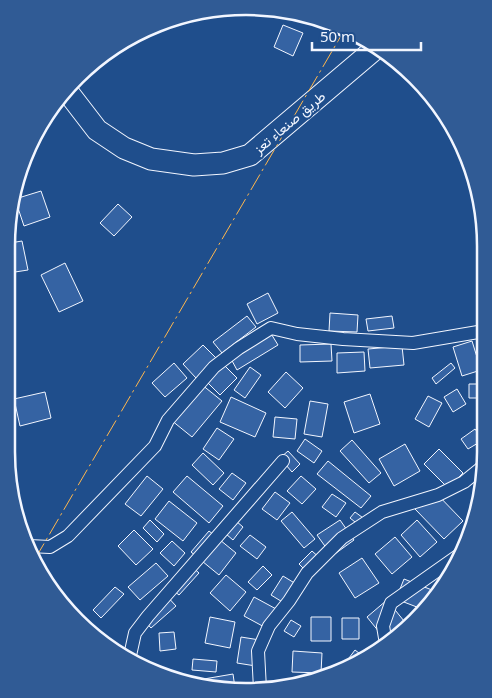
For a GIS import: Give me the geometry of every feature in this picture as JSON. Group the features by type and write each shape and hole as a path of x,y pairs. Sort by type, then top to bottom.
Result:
{"highway":[{"name":"طريق صنعاء تعز","path":"71,96 97,130 124,148 151,159 194,165 222,163 250,155 371,52"}],"street":[{"path":"36,547 50,548 68,536 155,446 168,420 214,367 239,348 271,328 297,334 413,343 477,332"},
{"path":"131,652 135,633 148,616 283,461"},
{"path":"260,683 258,651 269,626 289,601 307,573 342,538 382,512 438,495 464,482 476,473"},
{"path":"385,637 383,626 391,603 449,562"}],"building":[{"path":"283,25 303,33 293,56 274,47"},
{"path":"41,191 50,217 24,226 18,208 20,197"},
{"path":"118,204 132,217 114,236 100,223"},
{"path":"22,241 28,270 15,272 15,242"},
{"path":"65,263 83,301 59,312 41,275"},
{"path":"268,293 278,313 257,324 247,304"},
{"path":"330,313 358,315 357,332 329,331"},
{"path":"247,316 256,327 222,353 213,342"},
{"path":"392,316 394,328 368,331 366,319"},
{"path":"270,332 278,345 237,370 230,357"},
{"path":"472,341 477,357 477,371 462,376 453,347"},
{"path":"331,344 332,361 300,362 300,345"},
{"path":"203,345 217,359 196,378 183,364"},
{"path":"402,346 404,365 370,368 368,349"},
{"path":"364,352 365,371 337,373 337,353"},
{"path":"221,362 237,378 220,395 204,379"},
{"path":"174,363 187,378 165,397 152,383"},
{"path":"451,363 455,368 436,384 432,378"},
{"path":"250,367 261,375 245,398 234,390"},
{"path":"286,372 303,388 285,408 268,392"},
{"path":"201,384 222,401 192,437 171,420"},
{"path":"469,384 477,384 477,398 469,398"},
{"path":"457,389 466,404 453,412 444,397"},
{"path":"45,392 51,418 20,426 15,399"},
{"path":"370,394 380,424 354,433 344,402"},
{"path":"428,396 442,403 429,427 415,419"},
{"path":"231,397 266,413 255,437 220,422"},
{"path":"310,401 328,404 322,437 304,434"},
{"path":"275,417 297,419 295,439 273,437"},
{"path":"217,428 234,439 219,460 203,449"},
{"path":"475,429 477,432 477,444 468,449 461,439"},
{"path":"305,439 322,451 314,463 297,451"},
{"path":"352,440 381,473 369,483 340,451"},
{"path":"405,444 420,471 394,486 379,459"},
{"path":"439,449 463,473 448,488 424,464"},
{"path":"288,451 300,464 292,472 280,458"},
{"path":"203,453 224,473 213,485 192,465"},
{"path":"328,461 371,496 361,508 317,474"},
{"path":"232,473 246,483 233,500 219,489"},
{"path":"147,476 163,489 141,516 125,504"},
{"path":"187,476 223,506 209,523 173,492"},
{"path":"301,476 316,489 302,504 287,491"},
{"path":"434,491 463,521 444,539 415,509"},
{"path":"275,492 290,503 277,520 262,509"},
{"path":"332,494 346,503 336,517 322,507"},
{"path":"169,501 197,523 183,541 155,519"},
{"path":"292,512 315,539 304,548 281,521"},
{"path":"355,512 370,523 365,530 350,518"},
{"path":"229,515 243,527 233,540 219,528"},
{"path":"150,520 164,534 157,542 143,528"},
{"path":"340,520 354,540 332,556 317,535"},
{"path":"417,520 437,542 420,557 401,535"},
{"path":"134,530 153,549 136,565 118,546"},
{"path":"209,531 236,553 219,575 191,552"},
{"path":"250,535 266,547 257,559 240,546"},
{"path":"395,537 412,557 392,574 375,554"},
{"path":"172,541 185,553 174,566 160,553"},
{"path":"312,551 322,560 309,574 299,564"},
{"path":"362,558 379,583 355,598 339,573"},
{"path":"156,563 168,576 140,600 128,587"},
{"path":"190,565 199,573 179,595 169,587"},
{"path":"263,566 272,575 257,590 248,582"},
{"path":"226,575 246,592 230,611 210,593"},
{"path":"283,576 301,587 289,606 271,595"},
{"path":"404,579 431,590 417,607 396,599"},
{"path":"115,587 124,594 101,618 93,610"},
{"path":"165,594 176,606 151,628 140,616"},
{"path":"254,597 278,610 268,629 244,616"},
{"path":"387,600 404,620 384,637 367,617"},
{"path":"210,617 235,622 230,648 205,643"},
{"path":"311,617 331,617 331,641 311,641"},
{"path":"342,618 359,618 359,639 342,639"},
{"path":"291,620 301,626 294,637 284,631"},
{"path":"174,632 176,649 160,651 159,633"},
{"path":"241,637 266,641 262,667 237,663"},
{"path":"355,650 359,653 348,659"},
{"path":"293,651 322,653 321,671 314,673 292,672"},
{"path":"193,659 217,661 216,672 192,670"},
{"path":"233,674 234,683 231,683 203,679"}],"power":[{"path":"39,553 341,36"}]}
